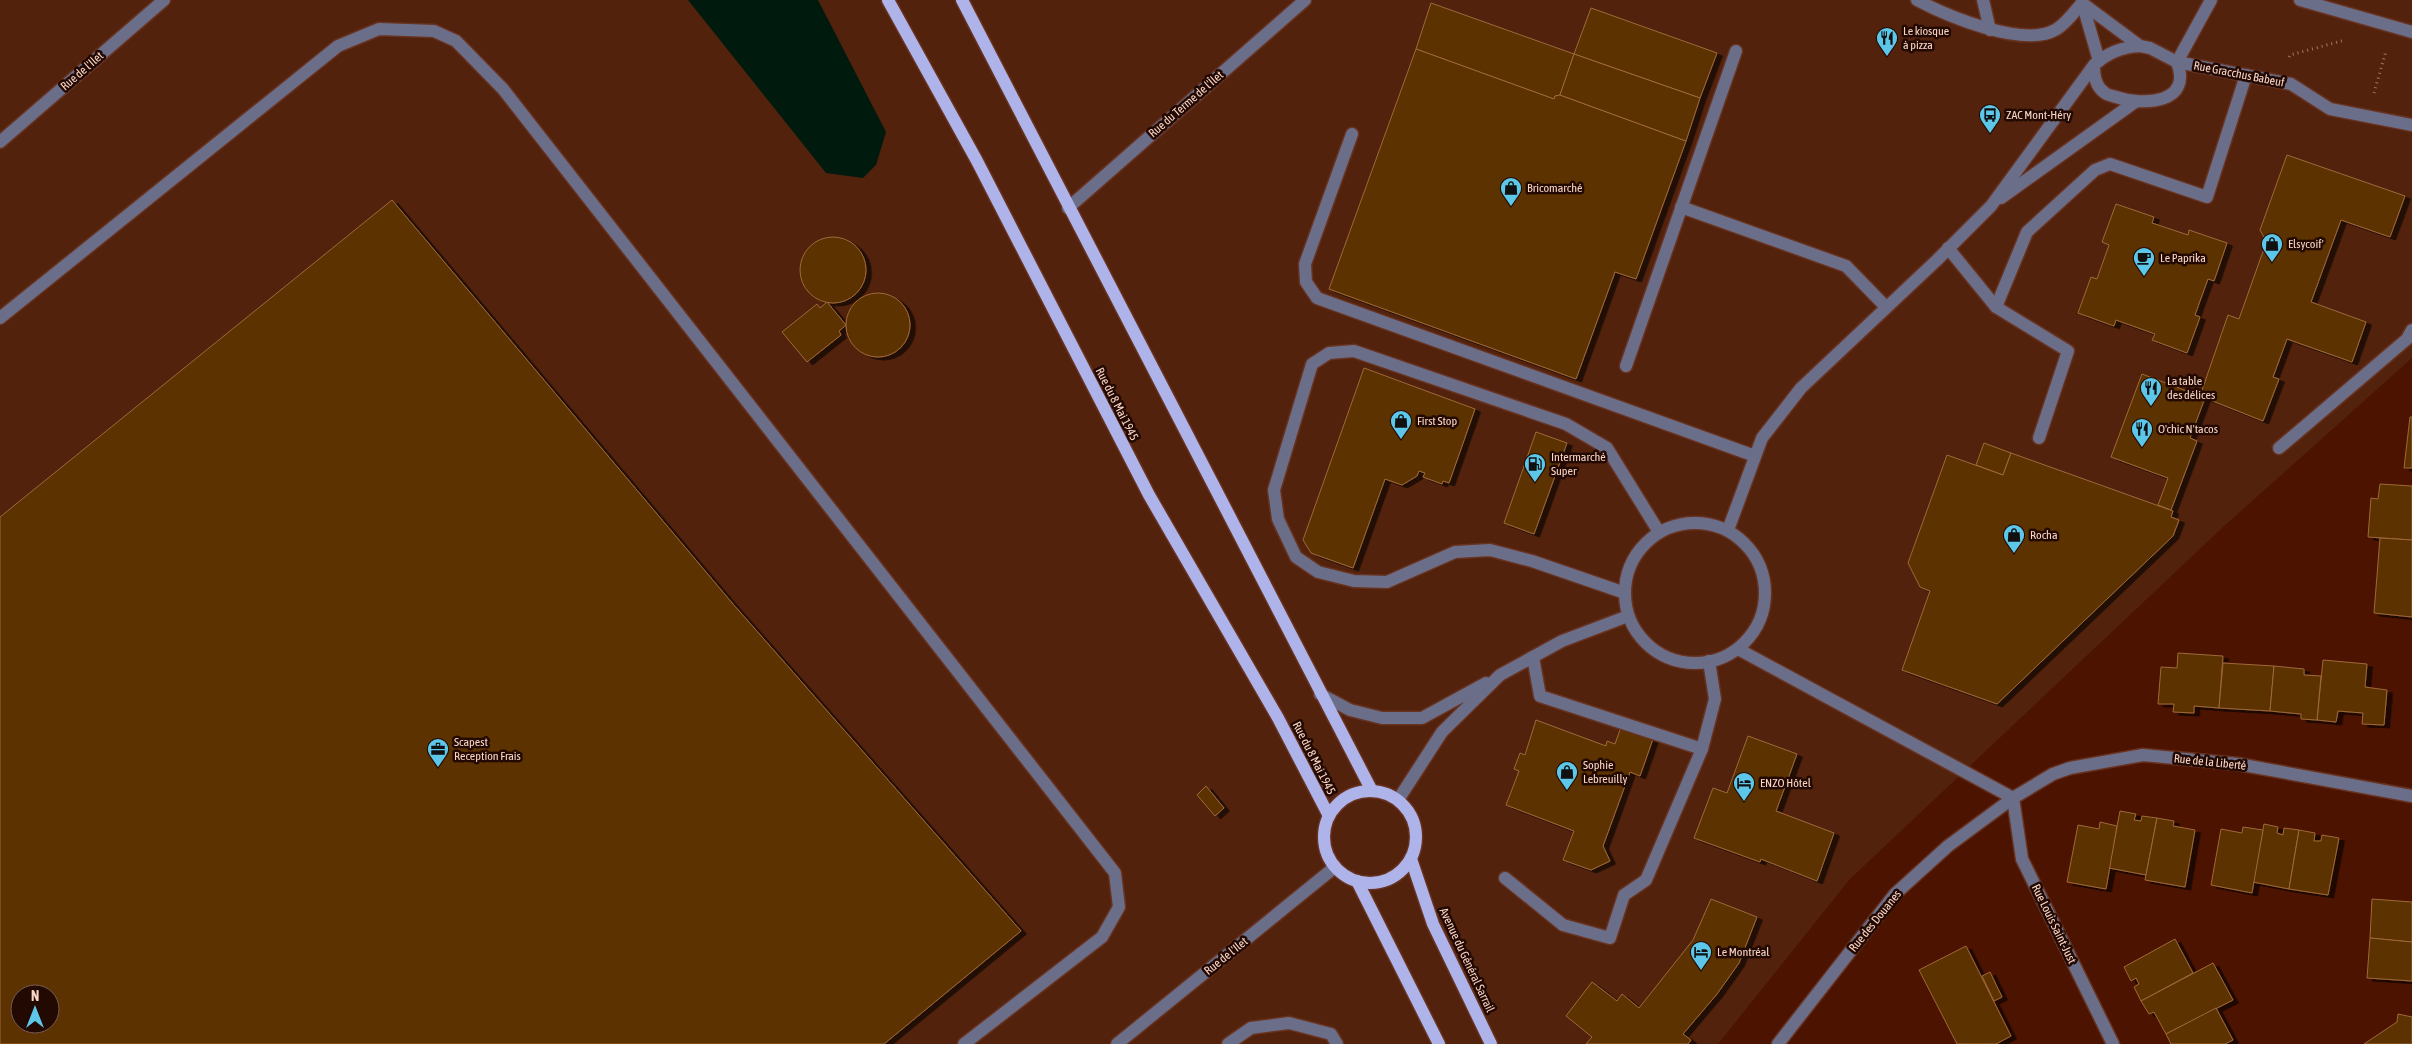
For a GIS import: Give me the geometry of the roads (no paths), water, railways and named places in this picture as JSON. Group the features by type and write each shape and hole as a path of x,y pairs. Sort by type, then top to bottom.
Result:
{"main road":[{"name":"Rue du 8 Mai 1945","path":"888,0 982,170 1149,495 1278,718 1329,816"},
{"path":"962,0 1068,208 1372,791"},
{"path":"1372,791 1386,794 1398,800 1408,810 1414,821 1416,847 1411,859 1401,872 1388,880 1372,883 1357,881 1345,876 1335,867 1328,855 1324,842 1329,816 1337,805 1347,797 1372,791"},
{"name":"Avenue du Général Sarrail","path":"1411,859 1432,924 1491,1044"},
{"path":"1357,881 1439,1044"}],"street":[{"name":"Rue de l'Ilet","path":"0,142 164,0"},
{"name":"Rue du Terme de l'Îlet","path":"1068,208 1305,0"},
{"path":"1917,0 1990,30 2027,36 2056,30 2082,1"},
{"path":"1983,0 1990,30"},
{"path":"2177,62 2211,0"},
{"path":"2300,0 2412,32"},
{"path":"2082,1 2140,46"},
{"path":"1991,206 2096,63 2127,47 2140,46 2150,48 2177,62 2181,73 2179,86 2170,95 2156,101 2135,102 2105,93 2094,79 2096,63 2082,1"},
{"path":"0,318 338,46 379,29 434,31 456,41 503,89 1115,873 1118,907 1102,937 964,1044"},
{"path":"1626,366 1736,51"},
{"name":"Rue Gracchus Babeuf","path":"2177,62 2291,84 2330,109 2412,125"},
{"path":"1996,307 2027,232 2095,170 2110,164 2207,197 2246,75"},
{"path":"1728,530 1762,438 1801,388 1991,206 2135,102"},
{"path":"1352,134 1305,264 1306,282 1317,298 1755,456"},
{"path":"1681,207 1846,266 1886,307"},
{"path":"1948,248 1996,307 2068,351 2039,438"},
{"path":"2279,448 2407,339 2412,330"},
{"path":"1625,593 1532,561 1490,550 1455,552 1387,582 1354,581 1318,572 1296,557 1278,519 1274,490 1312,364 1329,353 1354,351 1566,424 1607,448 1659,532"},
{"path":"1705,523 1728,530 1747,544 1760,565 1766,587 1764,610 1754,632 1738,649 1718,660 1709,662 1697,664 1675,660 1655,651 1639,636 1628,616 1625,593 1629,569 1641,548 1659,532 1681,524 1705,523"},
{"path":"1320,694 1350,710 1382,718 1422,718 1562,641 1628,616"},
{"path":"1738,649 2013,798"},
{"path":"1533,657 1540,696 1702,749"},
{"path":"1505,878 1563,925 1610,938 1624,896 1646,880 1702,749 1715,699 1709,662"},
{"path":"1398,800 1442,732 1500,676"},
{"name":"Rue de la Liberté","path":"2013,798 2053,774 2070,768 2143,755 2238,764 2412,796"},
{"name":"Rue des Douanes","path":"1778,1044 1895,894 1948,846 2013,798"},
{"name":"Rue Louis Saint-Just","path":"2013,798 2022,860 2113,1044"},
{"name":"Rue de l'Ilet","path":"1117,1044 1335,867"},
{"path":"1228,1044 1251,1028 1289,1023 1332,1034 1337,1044"}],"place":[{"name":"Le kiosque à pizza","path":"1887,57"},
{"name":"ZAC Mont-Héry","path":"1990,134"},
{"name":"Bricomarché","path":"1511,207"},
{"name":"Elsycoif'","path":"2272,263"},
{"name":"Le Paprika","path":"2144,277"},
{"name":"La table des délices","path":"2151,407"},
{"name":"First Stop","path":"1401,440"},
{"name":"O'chic N'tacos","path":"2142,448"},
{"name":"Intermarché Super","path":"1535,483"},
{"name":"Rocha","path":"2014,554"},
{"name":"Scapest Reception Frais","path":"438,768"},
{"name":"Sophie Lebreuilly","path":"1567,791"},
{"name":"ENZO Hôtel","path":"1744,802"},
{"name":"Le Montréal","path":"1701,971"}]}
